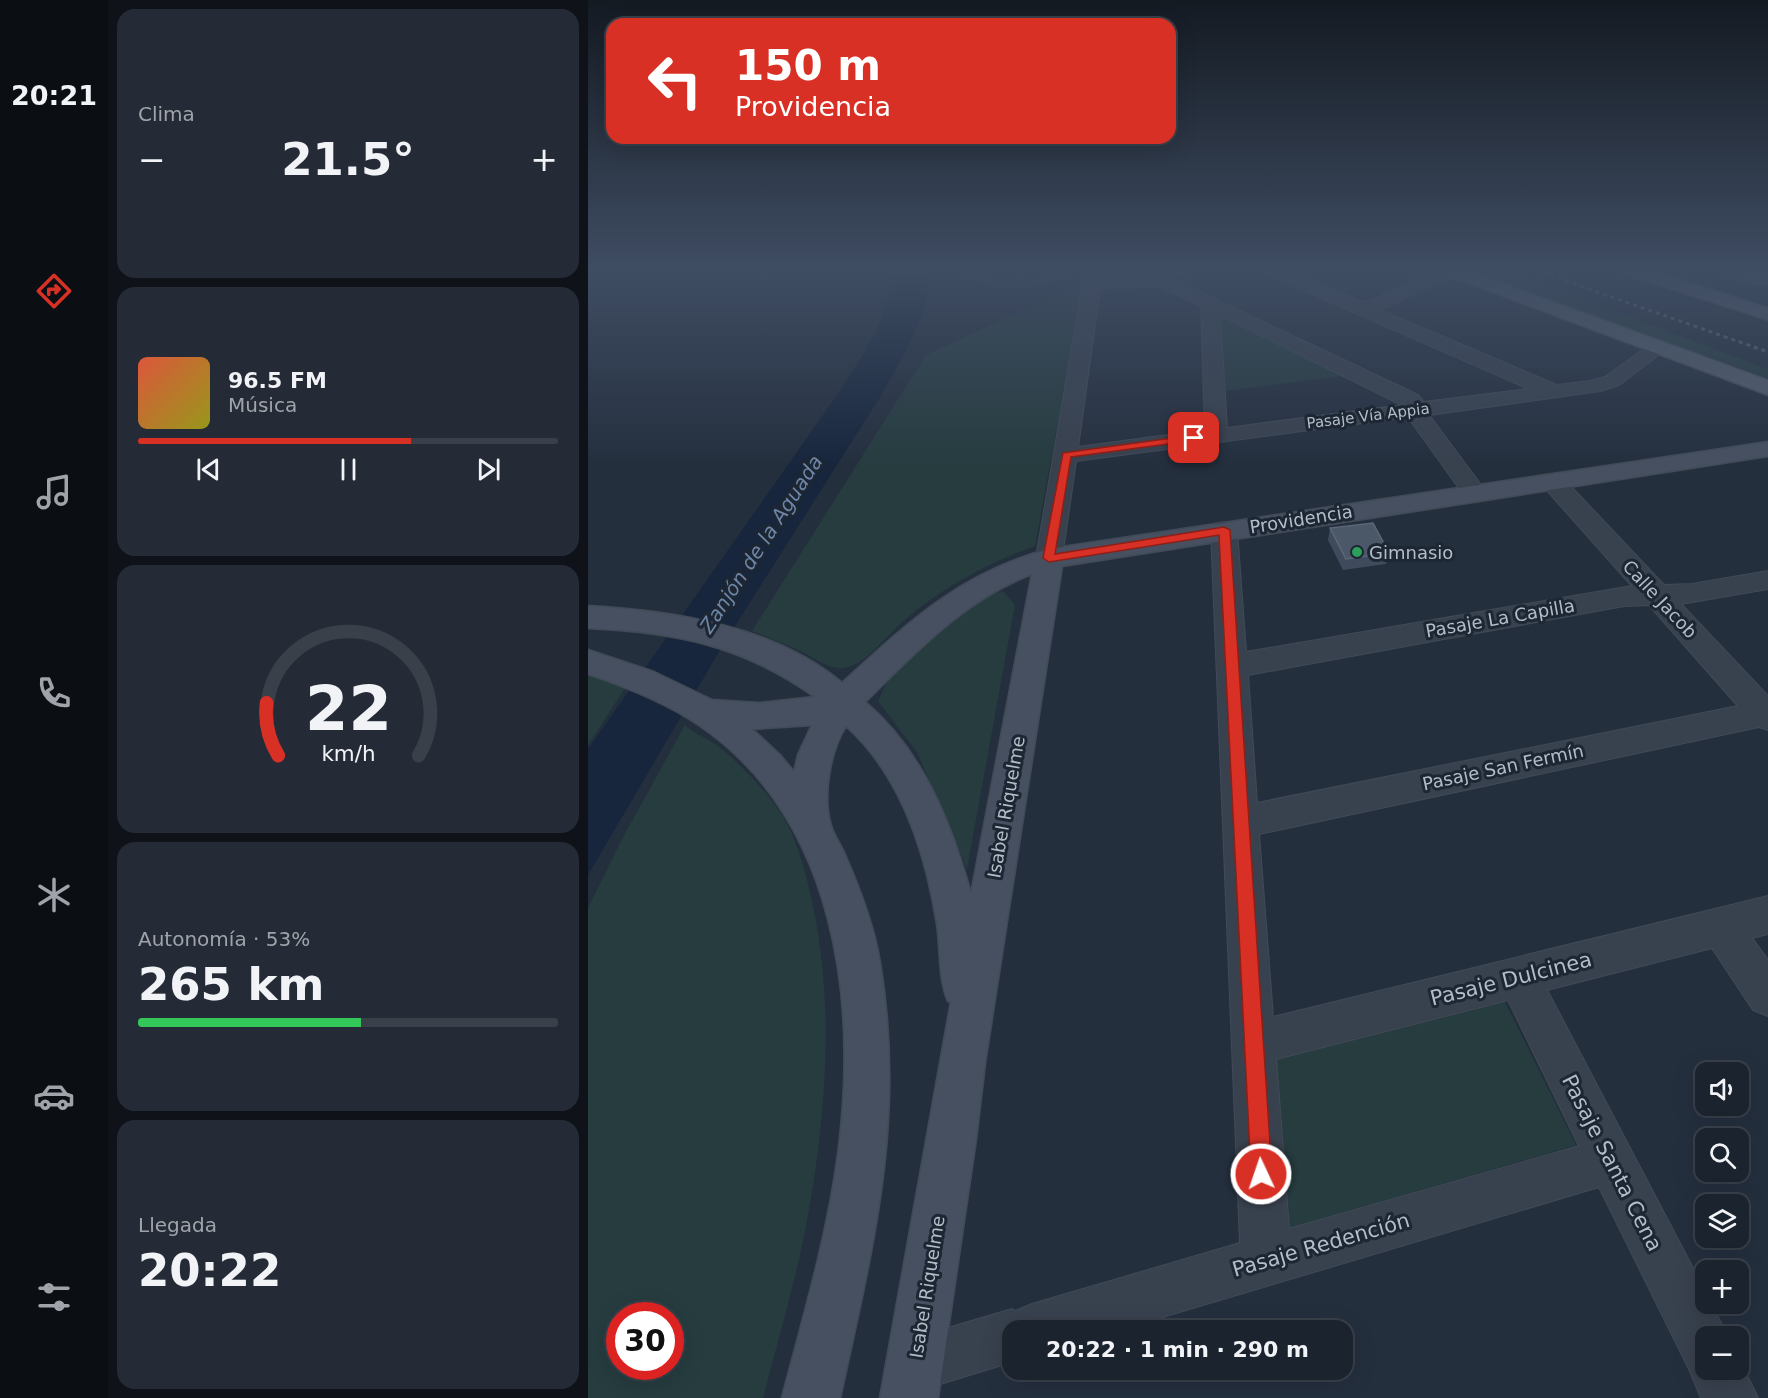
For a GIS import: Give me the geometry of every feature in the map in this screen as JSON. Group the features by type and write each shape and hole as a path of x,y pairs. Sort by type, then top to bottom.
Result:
{"main road":[{"path":"1627,335 1768,388"},
{"name":"Providencia","path":"845,702 899,650 959,600 996,578 1049,558 1768,449"},
{"name":"Isabel Riquelme","path":"912,1382 952,1139 962,1063 1049,558"},
{"path":"588,618 651,621 715,634 753,646 791,664 819,681 845,702 874,732 900,767 923,808 952,894 964,970 962,1063"},
{"path":"598,665 644,681 702,710 727,727 764,762 789,793 812,828 844,895 855,940 868,1026 869,1070 866,1123 861,1169 847,1244 811,1398"},
{"path":"702,710 774,718 802,715 845,702"},
{"path":"812,828 810,790 816,754 831,722 845,702"}],"street":[{"name":"Isabel Riquelme","path":"1049,558 1084,335"},
{"path":"1211,335 1216,436"},
{"path":"1277,335 1404,396 1414,404 1419,417 1475,493"},
{"path":"1423,335 1554,392"},
{"name":"Pasaje Vía Appia","path":"1067,455 1554,392 1607,383 1659,347"},
{"name":"Calle Jacob","path":"1552,481 1766,715"},
{"path":"1224,530 1266,1261"},
{"name":"Pasaje La Capilla","path":"1233,666 1624,596 1692,594 1768,580"},
{"name":"Pasaje San Fermín","path":"1242,822 1766,715"},
{"name":"Pasaje Dulcinea","path":"1254,1044 1768,915"},
{"path":"1721,927 1768,994"},
{"name":"Pasaje Santa Cena","path":"1518,977 1695,1327"},
{"name":"Pasaje Redención","path":"1066,1320 1610,1160"},
{"path":"912,1382 1002,1341"},
{"path":"1721,1380 1730,1398"}],"green space":[{"path":"969,335 1074,335 1035,546 998,561 946,589 898,626 864,659 848,667 829,666 792,647 752,631 926,355"},
{"path":"1221,335 1268,335 1349,375 1226,391"},
{"path":"1641,335 1678,335 1768,369 1768,378 1705,355"},
{"path":"1003,591 1015,605 967,869 917,752 878,701 887,681 938,628 974,599"},
{"path":"588,672 632,677 588,745"},
{"path":"685,725 715,744 751,776 781,813 802,860 814,911 820,951 826,1031 825,1071 818,1151 805,1231 763,1398 588,1398 588,908 621,841"},
{"path":"1500,992 1576,1145 1288,1229 1274,1048"}],"water":[{"name":"Zanjón de la Aguada","path":"913,335 882,394 723,645 588,875 588,749 837,395 873,336"}],"building":[{"path":"1373,523 1389,553 1346,559 1330,528"}],"railway":[{"path":"1720,335 1768,352"}],"place":[{"name":"Gimnasio","path":"1357,552"}],"route":[{"path":"1194,438 1067,455 1049,558 1224,530 1261,1174"}]}
